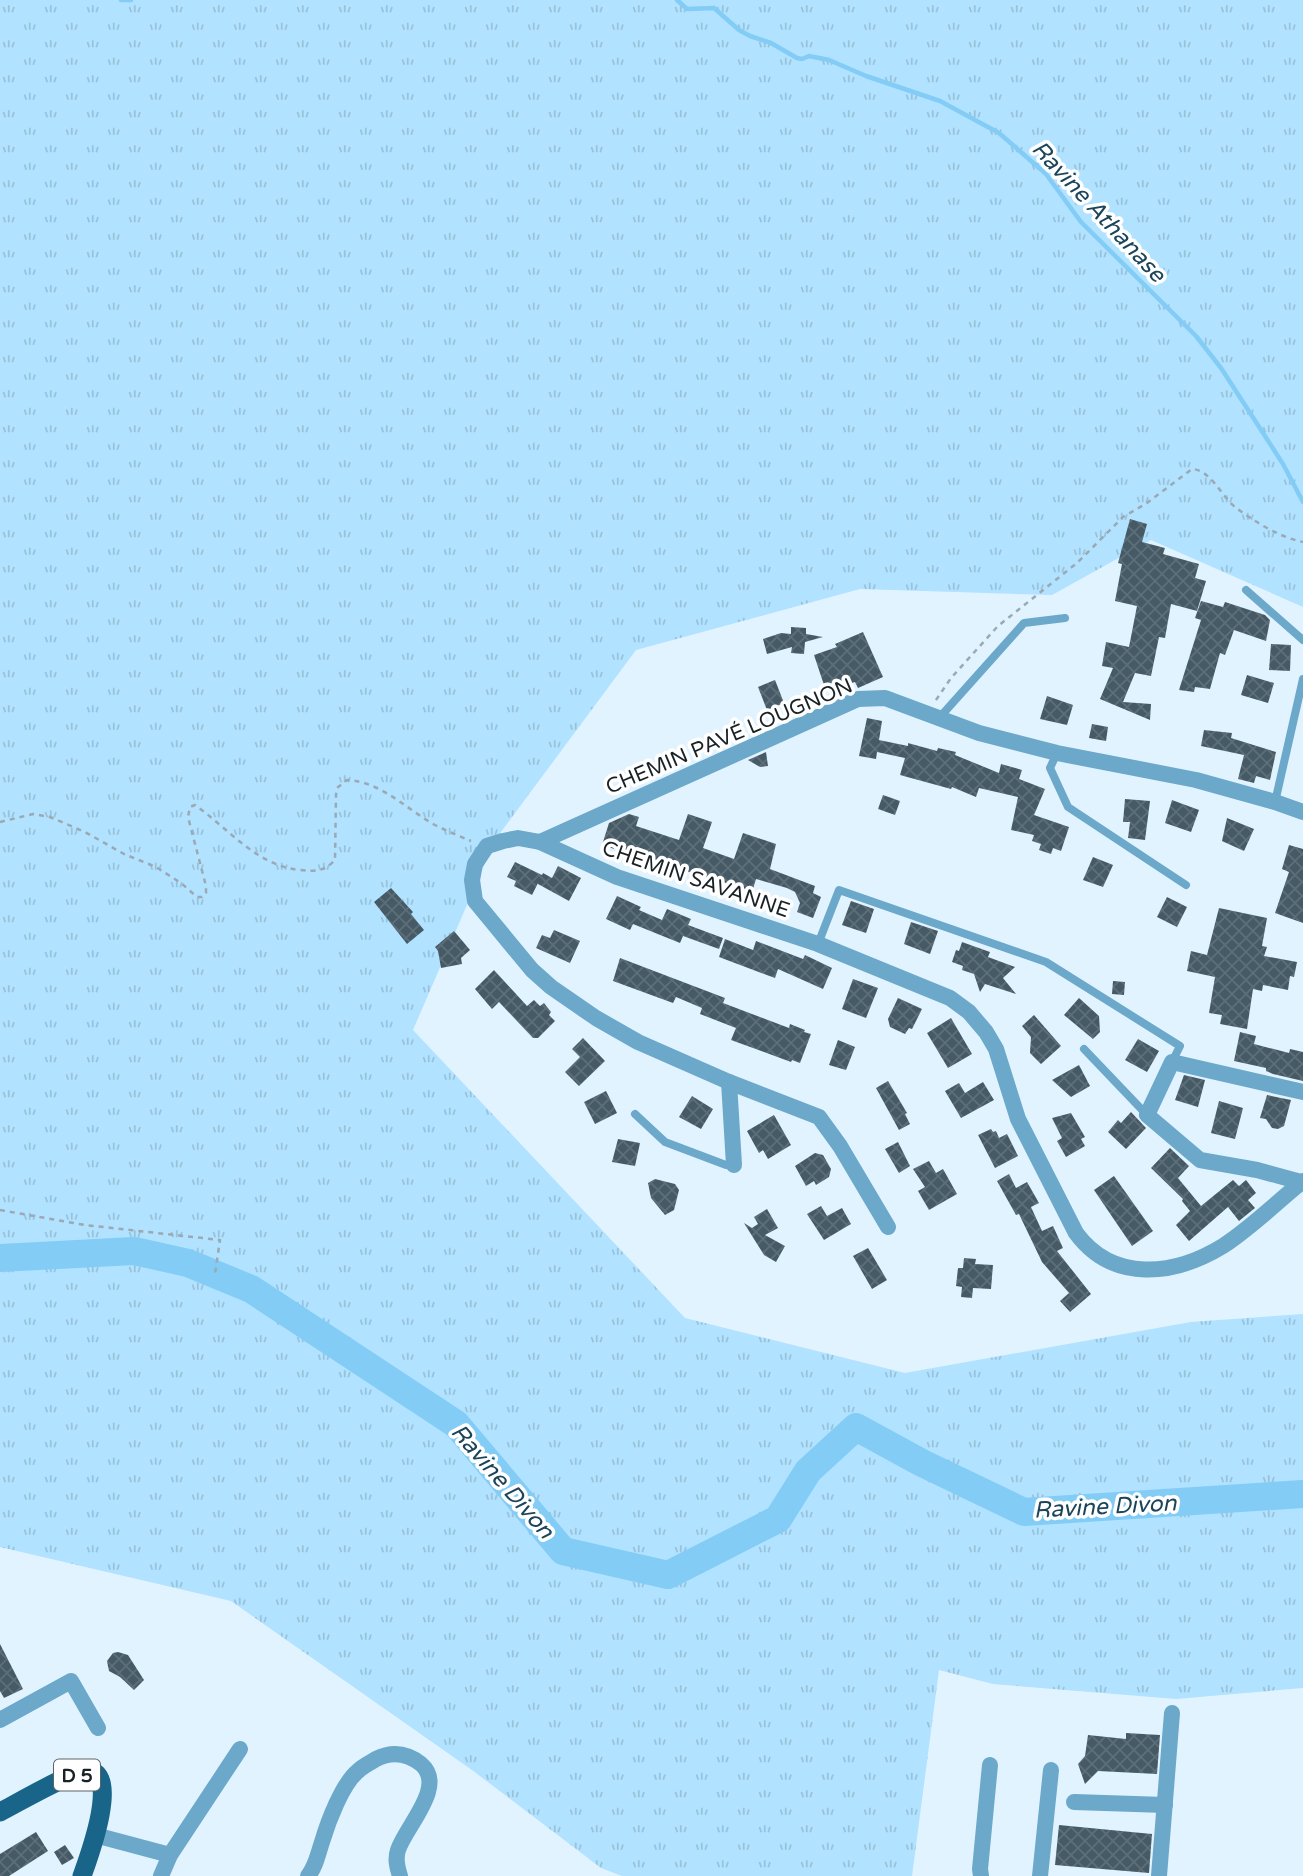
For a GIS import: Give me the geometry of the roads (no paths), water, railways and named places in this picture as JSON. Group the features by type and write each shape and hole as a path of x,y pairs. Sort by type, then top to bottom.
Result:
{"main road":[{"name":"D 5","path":"0,1812 68,1778 87,1771 96,1773 101,1778 104,1791 95,1835 82,1876"}],"street":[{"name":"CHEMIN PAVÉ LOUGNON","path":"540,842 858,699 885,698 979,733 1057,753 1196,780 1303,812"},
{"name":"CHEMIN SAVANNE","path":"729,1082 638,1042 596,1018 551,987 532,970 475,901 473,872 486,848 518,838 540,842 617,877 818,944 950,998 969,1012 996,1049 1018,1119 1076,1233 1088,1249 1102,1259 1128,1269 1175,1266 1200,1258 1225,1244 1302,1181"},
{"path":"1302,1181 1200,1160 1147,1115 1172,1062 1303,1092"},
{"path":"734,1164 729,1082 819,1116 888,1227"},
{"path":"0,1720 71,1681 98,1728"},
{"path":"1159,1876 1172,1713"},
{"path":"161,1876 170,1855 240,1749"},
{"path":"307,1876 315,1865 326,1828 349,1781 357,1771 382,1756 396,1753 420,1763 428,1772 430,1782 426,1797 398,1851 396,1863 400,1876"},
{"path":"981,1876 990,1765"},
{"path":"1040,1876 1051,1770"},
{"path":"1074,1802 1165,1805"},
{"path":"95,1835 170,1855"}],"lane":[{"path":"1246,590 1303,640"},
{"path":"940,717 1024,623 1065,618"},
{"path":"1276,802 1303,679"},
{"path":"1057,753 1051,768 1068,807 1186,886"},
{"path":"818,944 839,890 1046,962 1180,1046 1172,1062"},
{"path":"1084,1049 1147,1115"},
{"path":"635,1114 665,1142 726,1165 734,1164"}],"waterway":[{"name":"Ravine Athanase","path":"121,0 131,0"},
{"name":"Ravine Athanase","path":"677,0 687,9 714,8 739,30 771,43 797,58 809,56 829,60 866,76 940,101 999,133 1046,174 1081,222 1196,336 1221,368 1283,464 1303,502"},
{"name":"Ravine Divon","path":"0,1258 134,1251 188,1263 251,1289 456,1424 563,1551 668,1575 778,1519 808,1471 856,1427 922,1463 1024,1512 1303,1494"}]}
